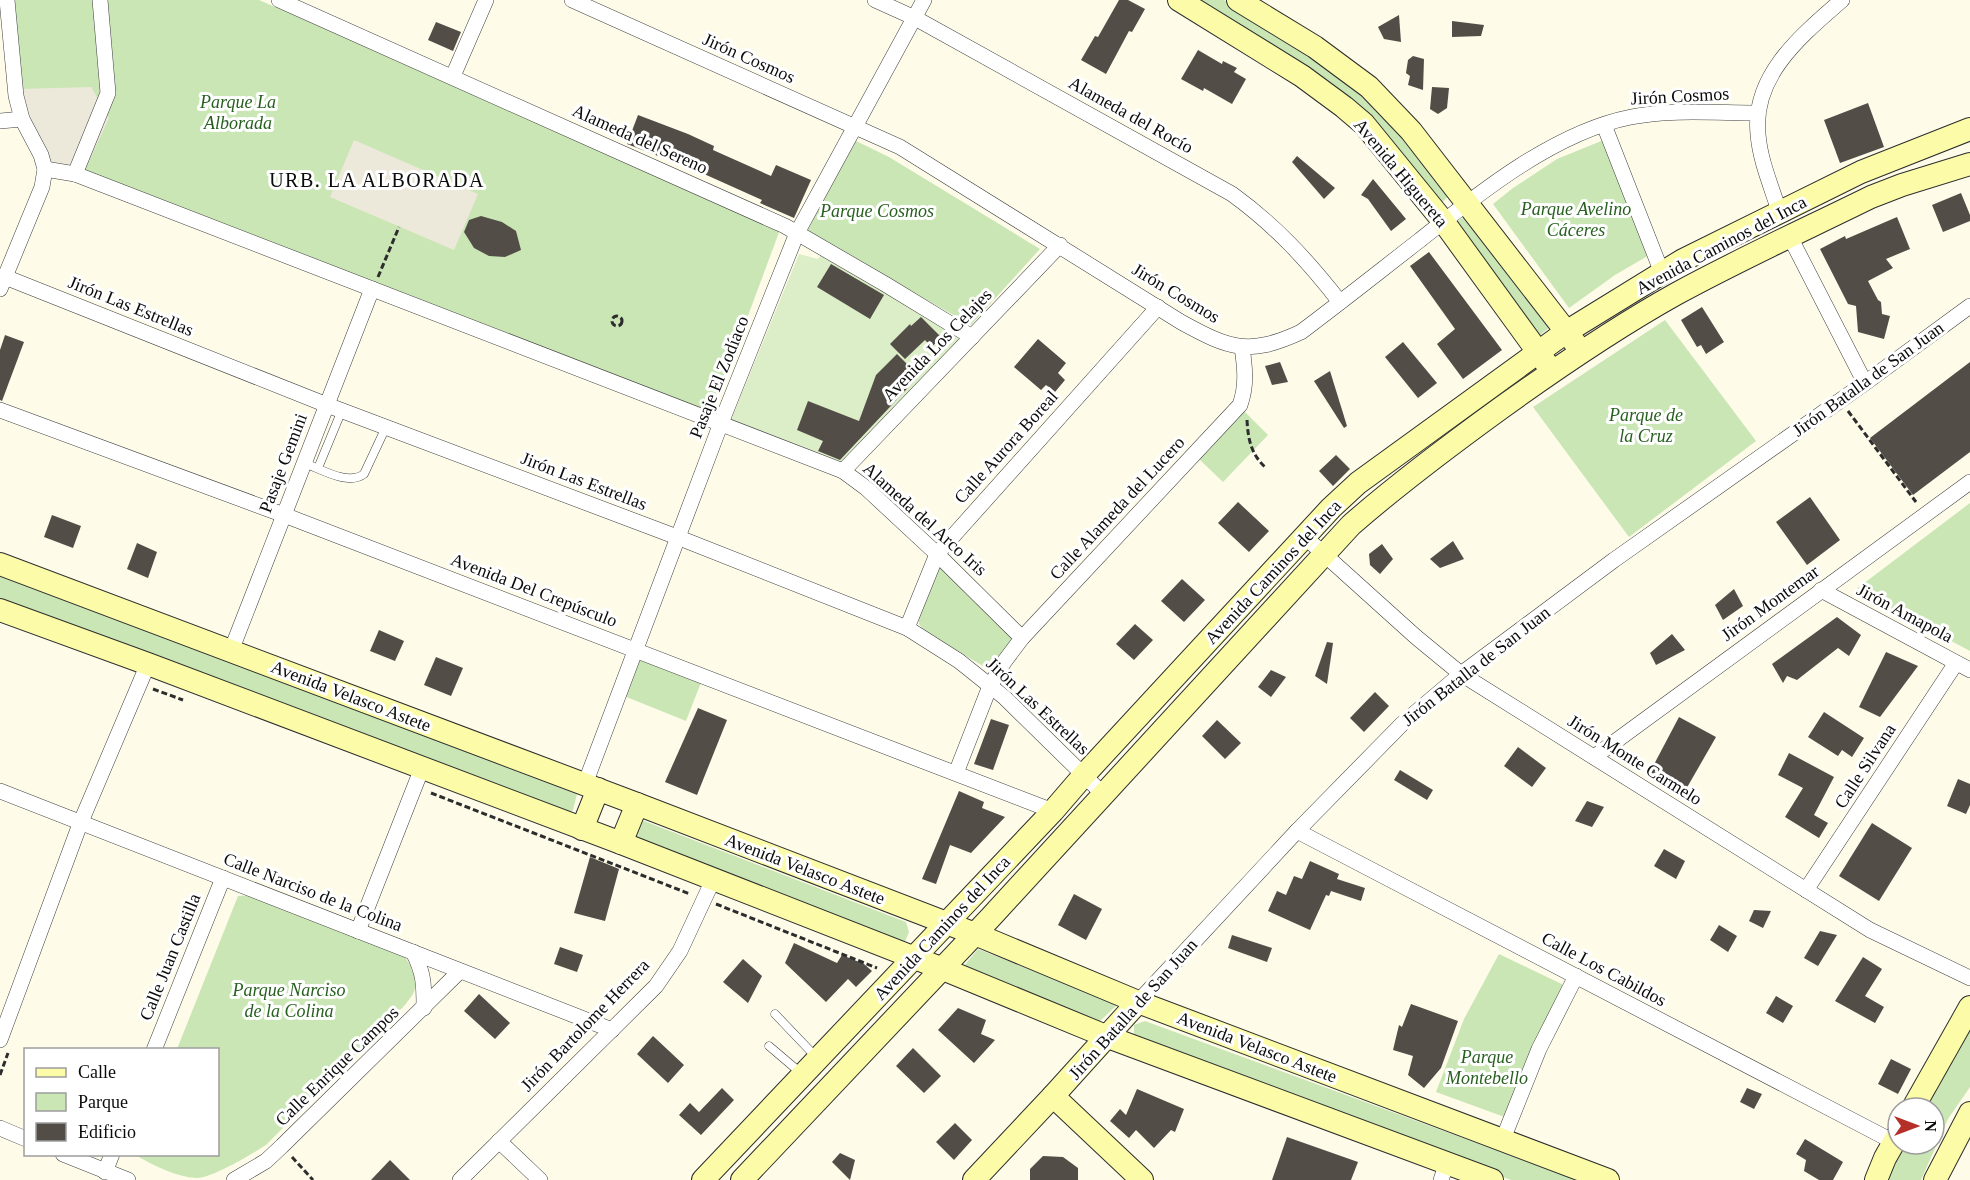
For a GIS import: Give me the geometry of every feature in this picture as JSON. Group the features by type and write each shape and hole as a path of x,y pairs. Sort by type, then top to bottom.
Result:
{"main road":[{"name":"Avenida Higuereta","path":"1179,0 1282,63 1344,106 1364,124 1443,221 1552,371"},
{"name":"Avenida Higuereta","path":"1238,0 1316,47 1369,87 1411,131 1581,351"},
{"name":"Avenida Caminos del Inca","path":"703,1180 1053,811 1084,774 1331,507 1358,483 1566,332 1683,260 1861,172 1970,129"},
{"name":"Avenida Caminos del Inca","path":"742,1180 943,969 1351,525 1373,506 1454,442 1552,371 1581,351 1677,294 1871,197 1970,164"},
{"name":"Avenida Velasco Astete","path":"0,564 637,804 975,934 1138,1002 1608,1180"},
{"path":"0,609 144,674 418,777 621,843 708,890 943,969 1444,1171 1492,1180"},
{"path":"582,829 591,787"},
{"path":"621,843 637,804"},
{"name":"Jirón Batalla de San Juan","path":"974,1180 1138,1002"},
{"path":"1920,1096 1970,1007"},
{"path":"1053,1096 1142,1180"},
{"path":"1935,1180 1970,1113"},
{"path":"1876,1180 1887,1156"}],"street":[{"path":"2,283 42,186 45,169 41,155 22,119 16,96 7,0"},
{"path":"75,174 108,93 100,0"},
{"name":"Alameda del Sereno","path":"279,0 453,76 797,233 972,337"},
{"path":"453,76 486,0"},
{"name":"Jirón Cosmos","path":"572,0 900,147 1201,333 1226,344 1242,347 1271,345 1301,332 1485,188 1556,145 1630,117 1657,114 1758,113"},
{"name":"Alameda del Rocío","path":"875,0 915,18 1232,194 1254,210 1290,243 1340,302"},
{"name":"Pasaje El Zodíaco","path":"591,787 635,650 677,537 797,233 924,0"},
{"path":"1780,214 1757,134 1758,113 1763,91 1779,62 1824,6 1842,0"},
{"path":"0,121 22,119"},
{"path":"1604,125 1662,273"},
{"name":"Alameda del Arco Iris","path":"45,169 75,174 843,471 866,488 937,554 1022,638"},
{"path":"1790,237 1865,383"},
{"name":"Avenida Los Celajes","path":"843,471 1060,245"},
{"name":"Jirón Las Estrellas","path":"2,283 677,537 907,628 958,661 990,686 1104,795"},
{"name":"Pasaje Gemini","path":"231,651 284,515 311,466 334,407 372,289"},
{"name":"Jirón Batalla de San Juan","path":"1138,1002 1296,831 1402,724 1461,674 1614,560 1970,306"},
{"name":"Calle Aurora Boreal","path":"907,628 937,554 1158,307"},
{"path":"1242,347 1245,390"},
{"name":"Calle Alameda del Lucero","path":"956,773 990,686 1022,638 1230,417 1240,405 1245,390"},
{"name":"Avenida Del Crepúsculo","path":"0,410 284,515 1053,811"},
{"name":"Jirón Montemar","path":"1594,758 1970,482"},
{"name":"Jirón Monte Carmelo","path":"1305,537 1461,674 1870,930 1970,978"},
{"name":"Jirón Amapola","path":"1821,590 1970,670"},
{"name":"Calle Silvana","path":"1806,890 1956,663"},
{"path":"0,1040 80,824 144,674"},
{"path":"358,931 418,777"},
{"name":"Calle Narciso de la Colina","path":"0,791 612,1030"},
{"name":"Calle Los Cabildos","path":"1296,831 1886,1133"},
{"name":"Calle Juan Castilla","path":"155,1048 223,878"},
{"name":"Jirón Bartolome Herrera","path":"460,1180 656,986 680,951 708,890"},
{"path":"413,952 422,968 424,1008"},
{"name":"Calle Enrique Campos","path":"234,1180 266,1161 460,971"},
{"path":"1503,1139 1539,1049 1576,976"},
{"path":"0,1128 24,1138"},
{"path":"499,1141 540,1180"},
{"path":"65,1156 128,1180"},
{"path":"105,1172 112,1156"}],"lane":[{"path":"311,466 348,479 358,479 364,474 386,427"},
{"path":"775,1014 810,1067"},
{"path":"769,1046 810,1067"}],"path":[{"path":"372,289 399,227"},
{"path":"1245,390 1250,444 1255,457 1265,467"},
{"path":"1840,400 1924,514"},
{"path":"144,674 191,702"},
{"path":"418,777 708,890 766,923 878,969"},
{"path":"282,1146 313,1180"}],"green space":[{"name":"Parque La Alborada","path":"12,0 259,0 781,227 711,415 84,172 21,89"},
{"path":"1188,0 1224,0 1364,88 1449,195 1441,204 1419,175"},
{"name":"Parque Avelino Cáceres","path":"1606,139 1651,254 1615,275 1569,308 1493,204 1557,159"},
{"name":"Parque Cosmos","path":"854,140 889,157 1040,249 971,325 807,232"},
{"path":"1464,217 1469,218 1549,328 1539,336 1457,228 1458,221"},
{"path":"823,252 963,336 843,464 731,420 799,254 818,259"},
{"name":"Parque de la Cruz","path":"1665,320 1756,441 1629,537 1533,407"},
{"path":"1244,411 1268,435 1223,482 1199,459"},
{"path":"1970,503 1970,651 1855,590"},
{"path":"938,561 1017,638 988,669 924,631 919,624 919,617"},
{"path":"0,575 577,794 573,810 569,815 0,600"},
{"path":"639,655 702,680 686,721 624,696"},
{"path":"639,819 906,922 909,932 904,944 631,841"},
{"name":"Parque Narciso de la Colina","path":"255,895 402,953 412,971 415,987 405,1005 266,1145 232,1165 197,1178 173,1173 137,1156 219,1156 219,1048 177,1048 238,896"},
{"path":"978,949 1117,1005 1099,1022 963,967"},
{"name":"Parque Montebello","path":"1499,954 1568,987 1510,1119 1436,1092 1464,1019"},
{"path":"1145,1021 1577,1180 1511,1180 1134,1038 1134,1025"},
{"path":"1970,1030 1970,1087 1946,1124 1946,1096 1931,1096"},
{"path":"1898,1156 1932,1156 1921,1180 1887,1180"}],"shaded area":[{"path":"91,87 109,118 84,172 46,160 26,116 21,89"},
{"path":"354,140 478,194 454,250 330,197"}],"building":[{"path":"1119,0 1128,0 1145,9 1132,32 1129,31 1106,74 1081,60 1095,36 1098,37"},
{"path":"1399,15 1401,42 1384,39 1378,27"},
{"path":"1452,21 1484,25 1481,36 1452,37"},
{"path":"436,22 461,32 453,51 428,40"},
{"path":"1198,50 1222,64 1223,61 1237,68 1234,72 1246,79 1232,104 1204,88 1203,91 1181,79"},
{"path":"1413,56 1424,59 1423,90 1408,85 1410,76 1406,73 1408,60"},
{"path":"1432,87 1449,88 1447,108 1438,114 1430,109"},
{"path":"1868,103 1884,147 1840,163 1824,120"},
{"path":"638,115 688,134 714,146 713,150 771,176 776,165 811,180 794,218 760,203 762,200 664,156 663,158 627,144"},
{"path":"1297,156 1335,188 1324,199 1292,162"},
{"path":"1373,179 1406,219 1391,231 1368,199 1361,195"},
{"path":"1961,193 1970,215 1970,221 1943,232 1932,205"},
{"path":"481,216 502,222 516,231 521,250 505,257 489,256 474,248 464,232 469,220"},
{"path":"1897,217 1910,249 1886,259 1893,268 1868,281 1881,302 1882,314 1890,316 1884,339 1858,332 1856,306 1848,304 1820,249 1845,236 1846,239"},
{"path":"1429,252 1502,350 1463,379 1437,344 1455,329 1410,266"},
{"path":"831,264 884,295 870,319 817,287"},
{"path":"1702,307 1724,342 1706,354 1701,345 1697,347 1681,320"},
{"path":"921,317 942,338 931,347 925,340 905,359 890,344 910,324 911,326"},
{"path":"5,335 24,342 2,401 0,400 0,350"},
{"path":"1038,339 1066,363 1058,373 1065,380 1055,392 1046,385 1041,390 1014,367"},
{"path":"1403,342 1437,383 1418,398 1385,357"},
{"path":"897,354 919,376 840,460 818,451 823,441 797,430 808,401 859,421 876,375"},
{"path":"1280,362 1288,382 1272,385 1265,366"},
{"path":"1970,362 1970,452 1913,495 1870,438"},
{"path":"1330,371 1347,426 1344,428 1314,381"},
{"path":"1336,455 1350,469 1333,486 1319,471"},
{"path":"1810,497 1840,540 1807,565 1776,522"},
{"path":"1238,502 1269,531 1249,552 1218,523"},
{"path":"52,515 81,526 73,548 44,537"},
{"path":"1453,541 1464,559 1440,568 1430,559"},
{"path":"137,543 157,552 148,578 127,569"},
{"path":"1382,544 1393,559 1380,574 1370,565 1369,554"},
{"path":"1182,579 1205,600 1184,622 1161,601"},
{"path":"1734,589 1743,606 1723,620 1715,605"},
{"path":"1837,617 1861,635 1849,656 1838,648 1797,680 1787,676 1783,683 1772,664"},
{"path":"1135,624 1153,640 1134,660 1116,644"},
{"path":"379,630 404,641 395,661 370,651"},
{"path":"1672,634 1685,650 1656,665 1650,653"},
{"path":"1327,642 1333,643 1327,684 1315,676"},
{"path":"1886,652 1918,666 1880,717 1859,707"},
{"path":"436,657 463,668 451,696 424,685"},
{"path":"1271,670 1286,677 1271,697 1258,687"},
{"path":"1375,692 1389,706 1364,732 1350,718"},
{"path":"698,708 727,720 697,795 665,782"},
{"path":"1824,712 1864,738 1852,757 1842,750 1838,756 1808,737"},
{"path":"1679,717 1716,737 1685,791 1650,772"},
{"path":"991,719 1009,725 993,770 974,764"},
{"path":"1217,720 1241,743 1225,759 1202,736"},
{"path":"1518,747 1546,768 1532,787 1504,766"},
{"path":"1789,753 1834,777 1814,815 1828,823 1819,838 1785,817 1803,788 1778,775"},
{"path":"1400,770 1433,790 1427,800 1394,780"},
{"path":"1958,779 1970,784 1970,805 1966,814 1947,806"},
{"path":"959,791 984,802 982,808 1005,817 971,853 950,845 936,884 922,879"},
{"path":"1587,801 1604,807 1592,827 1575,821"},
{"path":"1872,823 1912,848 1879,901 1839,876"},
{"path":"1664,849 1685,861 1676,879 1654,866"},
{"path":"590,857 619,869 605,921 574,913"},
{"path":"1310,861 1339,874 1337,879 1365,888 1361,901 1331,891 1329,896 1326,895 1310,930 1268,911 1277,891 1286,895 1294,876 1302,879"},
{"path":"1074,894 1102,909 1086,940 1058,925"},
{"path":"1754,910 1771,911 1763,928 1749,921"},
{"path":"1719,925 1737,936 1728,952 1710,940"},
{"path":"1820,931 1837,935 1818,966 1804,958"},
{"path":"1232,935 1272,948 1267,962 1228,948"},
{"path":"794,943 837,963 842,955 864,964 872,971 856,987 848,979 826,1002 785,963"},
{"path":"560,947 583,955 577,972 554,964"},
{"path":"1863,957 1882,969 1865,996 1884,1007 1875,1023 1835,1001"},
{"path":"743,959 762,976 748,1003 723,982"},
{"path":"479,994 510,1023 495,1039 464,1011"},
{"path":"1776,996 1793,1006 1783,1023 1766,1013"},
{"path":"1411,1004 1458,1021 1441,1068 1424,1088 1408,1075 1413,1056 1393,1050 1399,1025 1402,1027"},
{"path":"958,1008 986,1020 981,1034 995,1040 974,1063 938,1030"},
{"path":"653,1036 684,1065 668,1083 637,1054"},
{"path":"913,1048 941,1076 924,1093 896,1066"},
{"path":"1891,1059 1911,1069 1898,1094 1878,1084"},
{"path":"722,1088 734,1100 701,1135 679,1115 690,1103 699,1112"},
{"path":"1747,1088 1762,1094 1754,1109 1740,1102"},
{"path":"1137,1089 1184,1109 1175,1132 1171,1130 1154,1148 1136,1130 1129,1138 1110,1121 1120,1109 1126,1115"},
{"path":"955,1123 972,1140 954,1160 936,1142"},
{"path":"1287,1137 1358,1162 1351,1180 1272,1180"},
{"path":"1805,1139 1843,1162 1833,1180 1819,1180 1804,1171 1806,1160 1796,1154"},
{"path":"840,1153 855,1160 850,1180 832,1162"},
{"path":"1043,1156 1063,1157 1078,1168 1078,1180 1030,1180 1030,1169"},
{"path":"390,1160 410,1180 371,1180"}],"district":[{"name":"URB. LA ALBORADA","path":"377,180"}]}
